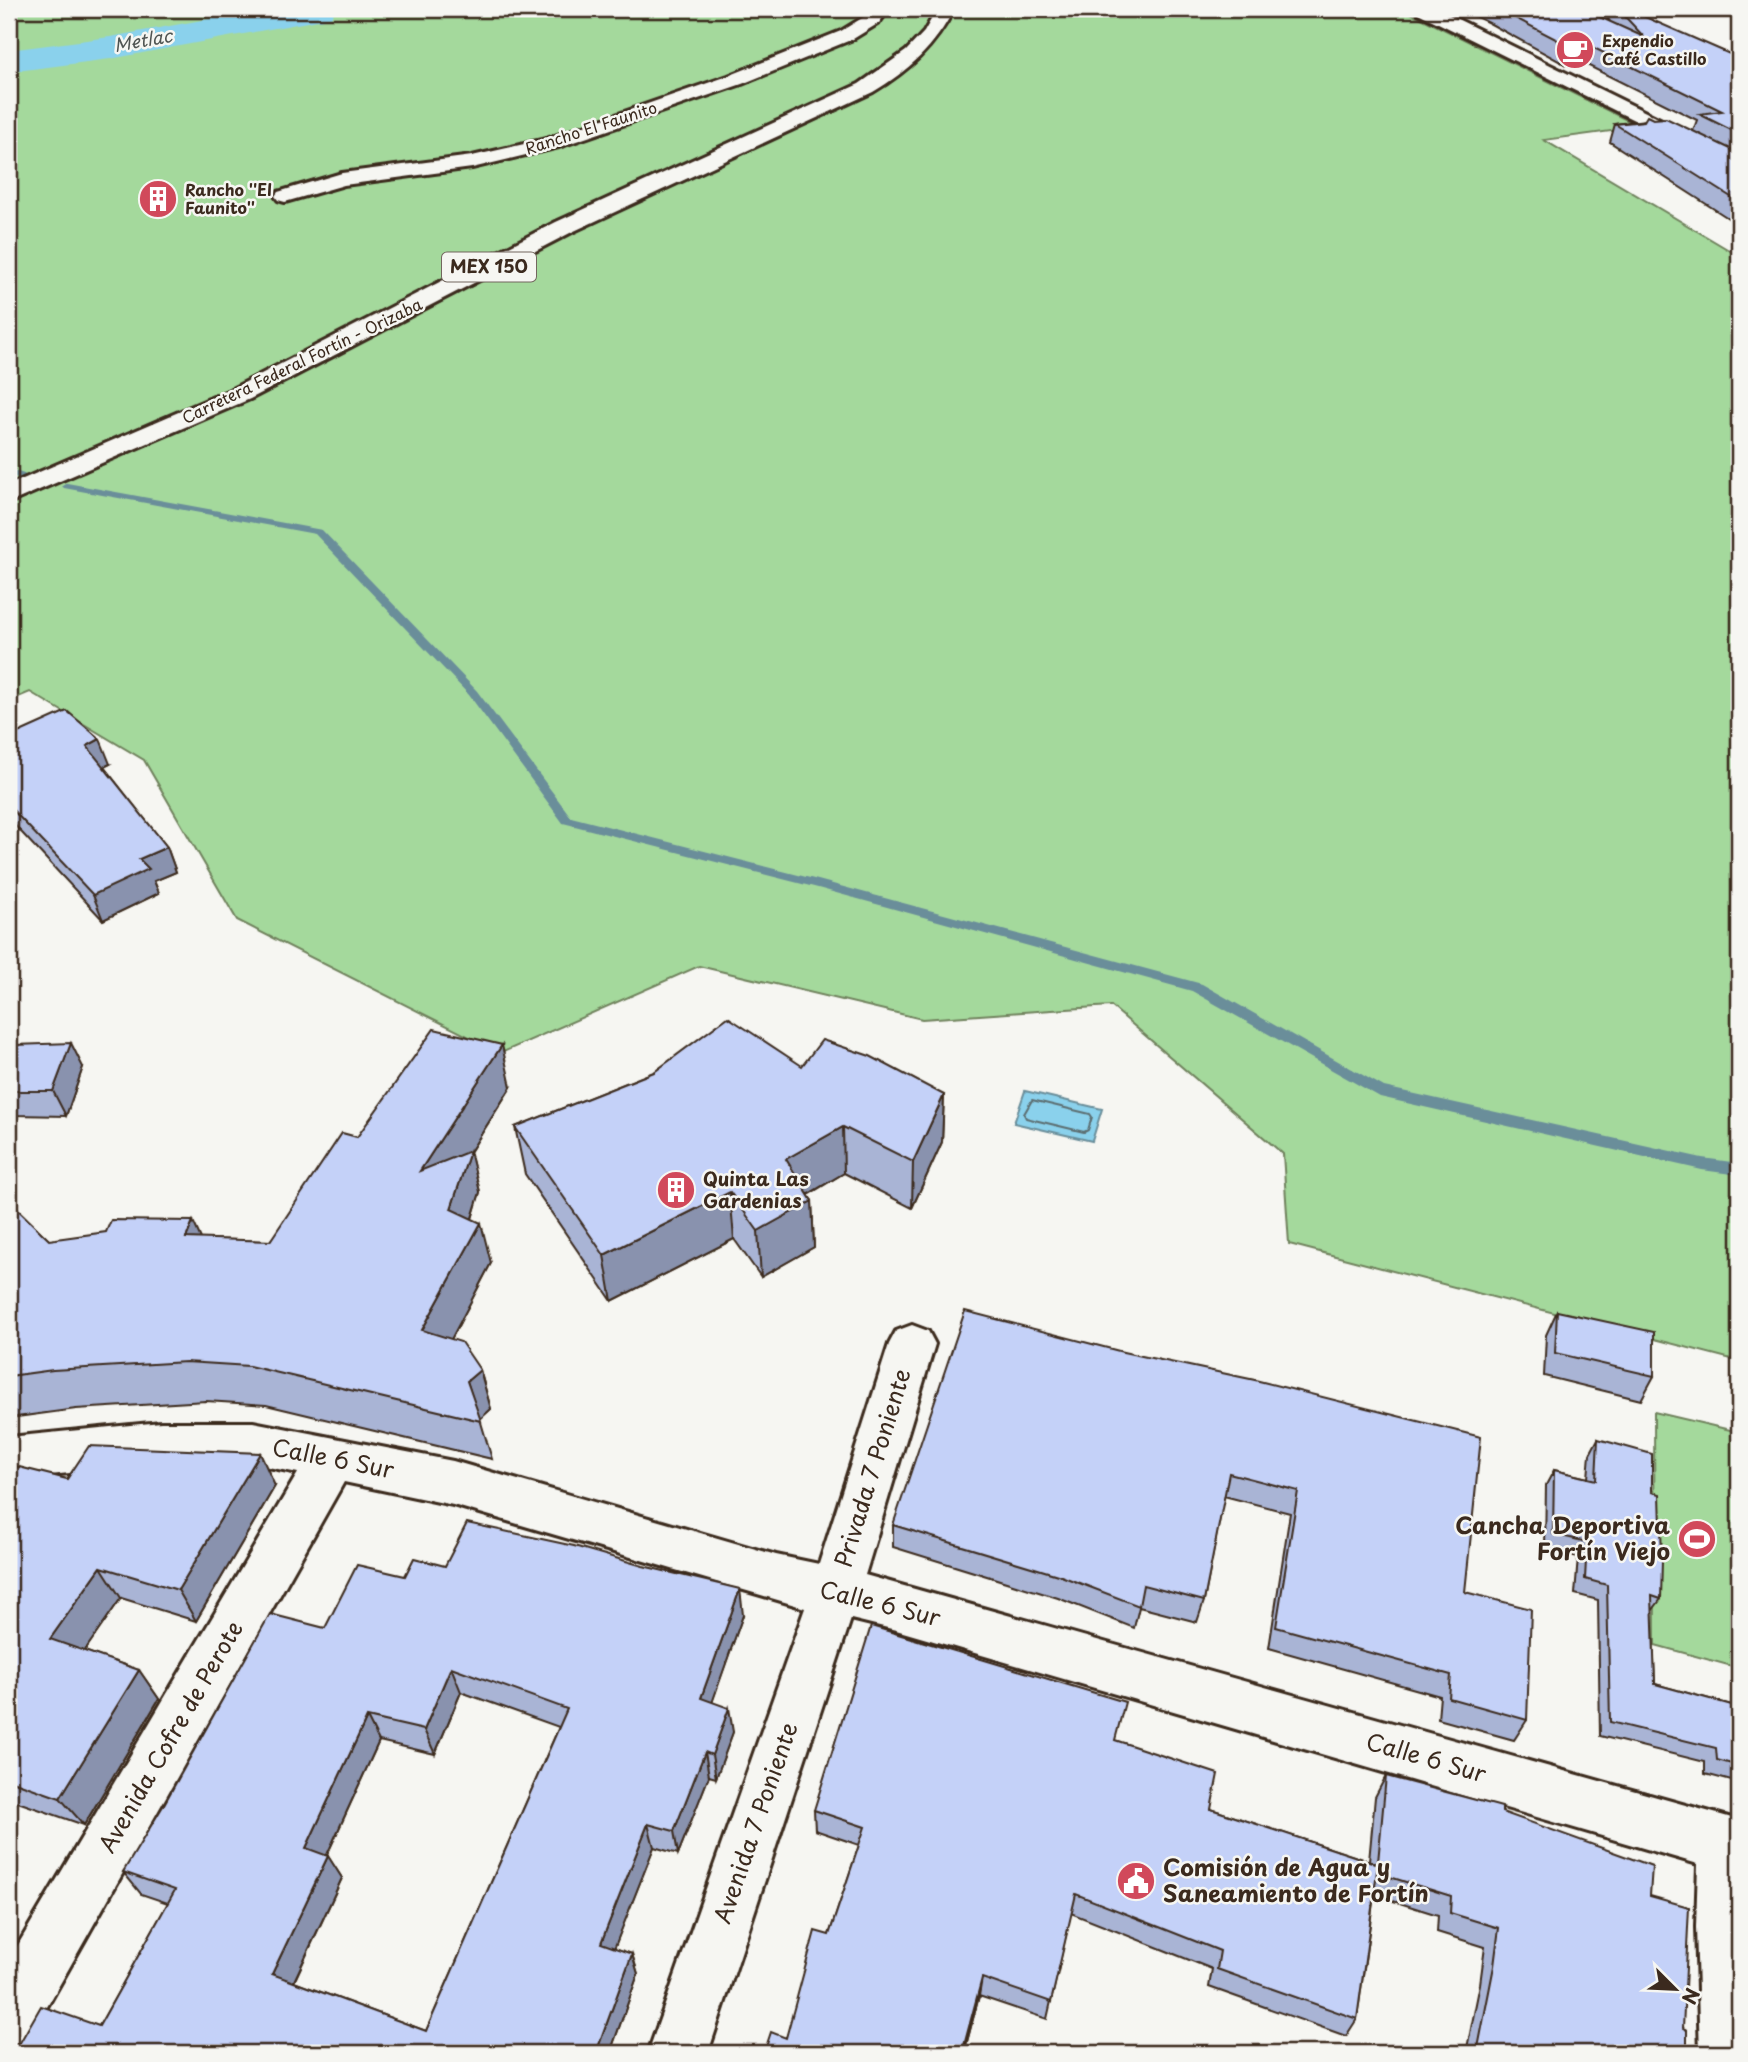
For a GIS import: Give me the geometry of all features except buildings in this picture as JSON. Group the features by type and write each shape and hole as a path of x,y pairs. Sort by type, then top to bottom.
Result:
{"street":[{"name":"Rancho El Faunito","path":"285,196 342,179 472,162 552,143 735,80 847,35 873,19 880,9"},
{"name":"Carretera Federal Fortín - Orizaba","path":"9,495 241,394 564,227 866,89 899,69 922,47 937,27 945,9"},
{"path":"1424,9 1739,166"},
{"name":"Privada 7 Poniente","path":"835,1592 912,1344"},
{"name":"Calle 6 Sur","path":"9,1458 160,1443 253,1443 453,1483 776,1578 896,1606 1733,1846"},
{"name":"Avenida Cofre de Perote","path":"9,2016 332,1458"},
{"name":"Avenida 7 Poniente","path":"677,2053 835,1592"},
{"path":"1730,2053 1725,1927 1733,1846"}],"green space":[{"path":"9,9 1403,9 1641,127 1544,140 1739,256 1739,1361 1289,1244 1283,1154 1111,1006 922,1019 699,966 501,1053 237,920 144,760 30,692 9,701"},
{"name":"Cancha Deportiva Fortín Viejo","path":"1654,1412 1739,1432 1739,1668 1655,1645"}],"water":[{"path":"1025,1091 1102,1109 1092,1141 1014,1123"}],"waterway":[{"name":"Metlac","path":"9,61 110,48 318,9"},
{"path":"9,472 21,476"},
{"path":"67,486 318,532 473,693 567,820 818,884 1197,987 1380,1092 1702,1164 1739,1169"}],"place":[{"name":"Expendio Café Castillo","path":"1575,50"},
{"name":"Rancho ''El Faunito''","path":"158,199"},
{"name":"Quinta Las Gardenias","path":"676,1190"},
{"name":"Cancha Deportiva Fortín Viejo","path":"1697,1539"},
{"name":"Comisión de Agua y Saneamiento de Fortín","path":"1136,1881"}]}
